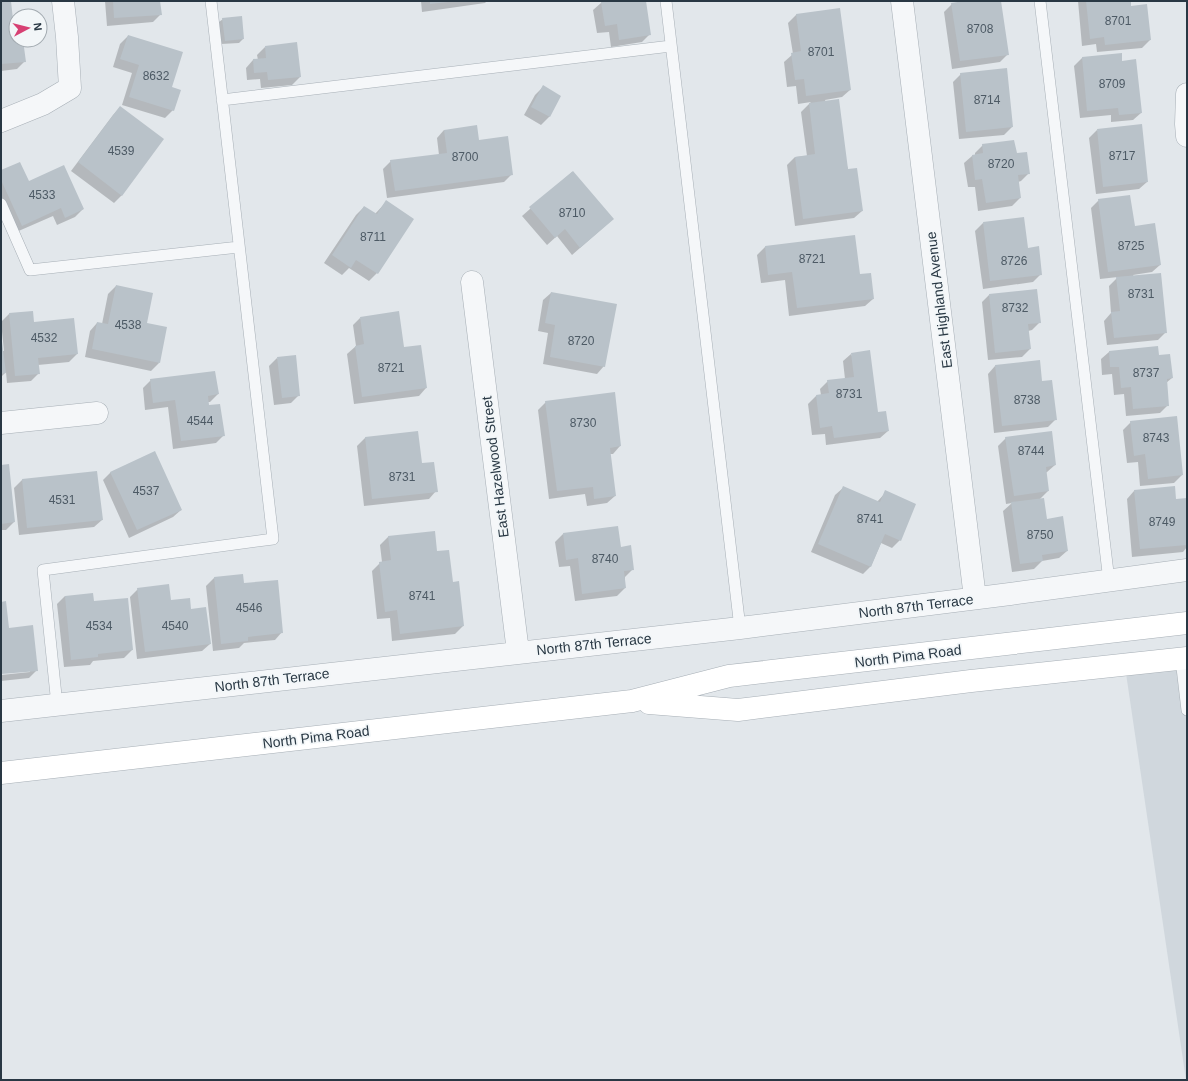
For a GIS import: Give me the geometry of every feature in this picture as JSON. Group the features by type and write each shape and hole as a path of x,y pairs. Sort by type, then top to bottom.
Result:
{"main road":[{"name":"North Pima Road","path":"1,773 632,701 729,676 1187,623"},
{"path":"1133,630 1161,649 1185,656"},
{"name":"North Pima Road","path":"632,701 738,710 1185,656"}],"street":[{"path":"1,121 43,104 70,88 63,1"},
{"name":"East Highland Avenue","path":"902,1 975,598"},
{"path":"1187,94 1187,136"},
{"name":"East Hazelwood Street","path":"472,282 518,652"},
{"path":"1,423 97,413"},
{"name":"North 87th Terrace","path":"1,711 740,628 1187,570"}],"lane":[{"path":"57,705 43,570 273,539 211,1"},
{"path":"666,1 740,628"},
{"path":"1040,1 1109,581"},
{"path":"222,100 671,46"},
{"path":"1,204 30,270 240,247"},
{"path":"1185,656 1187,710"}],"shaded area":[{"path":"1187,649 1187,1080 1186,1080 1123,653"}],"building":[{"path":"1,1 11,1 12,8 8,8 8,48 24,48 26,62 1,64"},
{"path":"113,1 160,1 162,15 114,18"},
{"path":"430,1 448,1 448,2 430,4"},
{"path":"646,1 651,35 619,40 617,24 605,26 601,2"},
{"path":"964,1 1001,1 1009,55 960,61 951,3"},
{"path":"1086,1 1131,1 1131,6 1147,4 1151,40 1105,45 1104,37 1090,39"},
{"path":"840,8 851,90 806,96 804,79 795,80 791,53 801,51 796,14"},
{"path":"242,16 244,39 225,41 222,18"},
{"path":"128,35 183,52 172,87 181,90 174,111 129,97 139,65 120,59"},
{"path":"297,42 301,77 268,80 267,72 254,73 253,59 266,58 265,46"},
{"path":"1122,53 1122,61 1136,59 1142,113 1119,115 1118,108 1087,111 1082,57"},
{"path":"1007,68 1013,127 966,132 960,73"},
{"path":"543,85 561,96 550,117 531,107"},
{"path":"839,99 848,169 857,168 863,211 803,219 795,157 815,154 809,103"},
{"path":"120,106 164,139 122,196 78,162"},
{"path":"1142,124 1148,182 1103,187 1097,129"},
{"path":"477,125 479,140 508,136 513,175 395,191 390,160 447,153 444,130"},
{"path":"1014,140 1017,153 1027,152 1030,174 1018,175 1021,198 986,203 982,179 975,180 972,155 983,153 982,144"},
{"path":"20,162 29,181 64,165 84,209 65,218 61,208 22,226 1,180 1,170"},
{"path":"573,171 614,219 580,248 565,229 555,238 529,207"},
{"path":"1130,195 1135,226 1155,223 1161,265 1108,272 1098,199"},
{"path":"386,200 414,219 378,274 356,260 351,268 332,255 364,206 377,214"},
{"path":"1024,217 1028,248 1039,246 1042,275 990,281 983,222"},
{"path":"855,235 860,274 871,273 874,299 797,308 792,272 768,275 765,246"},
{"path":"1161,273 1167,333 1114,338 1111,312 1120,311 1116,277"},
{"path":"116,285 153,293 147,323 167,327 160,363 92,349 97,322 108,324"},
{"path":"1037,289 1041,323 1028,324 1031,349 995,353 989,294"},
{"path":"551,292 617,304 605,367 550,357 555,325 545,323"},
{"path":"33,311 34,322 74,318 78,354 38,358 40,374 15,376 9,313"},
{"path":"399,311 404,347 421,345 427,388 362,397 355,346 364,344 360,317"},
{"path":"1,341 6,373 1,374"},
{"path":"1158,346 1159,355 1170,354 1173,378 1167,379 1169,406 1133,409 1131,387 1121,388 1119,367 1110,367 1109,351"},
{"path":"870,350 878,412 886,411 889,431 834,438 832,426 820,428 816,395 829,393 827,380 854,377 851,353"},
{"path":"296,355 300,396 282,398 277,357"},
{"path":"1040,360 1042,381 1052,380 1057,420 1002,426 995,365"},
{"path":"215,371 219,394 208,396 209,405 220,404 225,436 181,441 175,400 153,403 150,379"},
{"path":"615,392 621,446 610,448 616,496 594,499 593,487 557,491 545,401"},
{"path":"1177,416 1183,475 1148,479 1145,454 1134,456 1130,421"},
{"path":"418,431 422,463 434,462 438,492 372,499 365,437"},
{"path":"1052,431 1056,465 1046,467 1049,491 1014,496 1005,437"},
{"path":"155,451 182,510 137,530 110,472"},
{"path":"9,464 15,522 1,524 1,465"},
{"path":"97,471 103,520 27,528 22,479"},
{"path":"843,486 880,502 885,490 916,504 901,541 885,534 871,567 818,544"},
{"path":"1175,486 1176,499 1187,498 1187,545 1140,549 1134,490"},
{"path":"1044,498 1047,519 1063,516 1068,551 1042,555 1043,561 1020,564 1011,502"},
{"path":"618,526 621,547 631,545 634,570 624,571 626,588 582,594 578,558 566,560 563,533"},
{"path":"435,531 437,551 449,550 453,582 459,581 464,626 400,634 397,610 385,612 379,562 391,560 388,536"},
{"path":"243,574 244,583 278,580 283,633 248,637 248,641 221,644 214,577"},
{"path":"169,584 171,600 190,598 191,609 206,607 211,644 145,652 137,588"},
{"path":"93,593 94,601 128,598 133,650 98,654 98,657 71,660 65,596"},
{"path":"6,601 9,628 33,625 38,671 1,674 1,602"}]}
